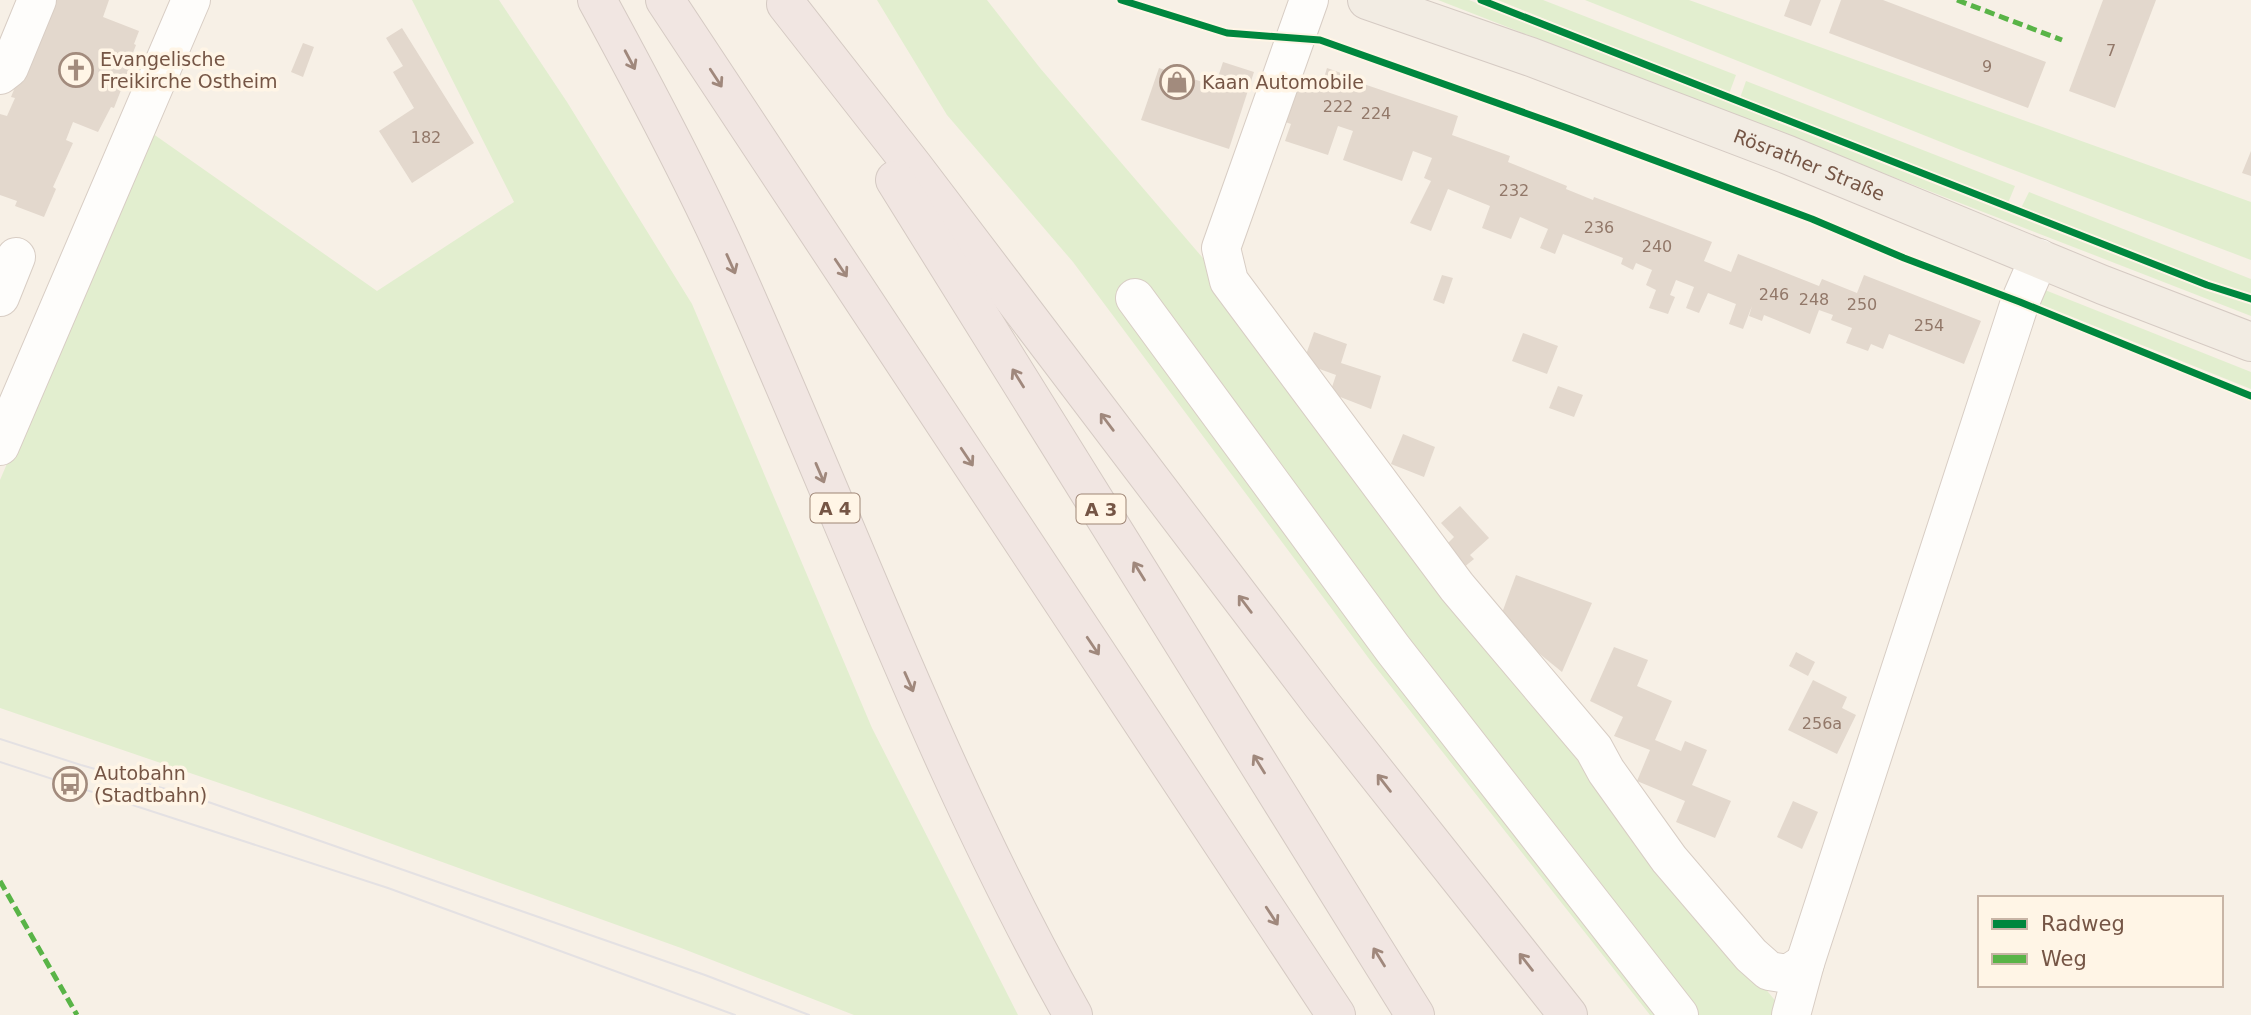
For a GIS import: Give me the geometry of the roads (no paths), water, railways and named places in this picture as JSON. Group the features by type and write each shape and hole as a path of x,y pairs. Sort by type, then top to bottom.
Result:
{"highway":[{"name":"A 4","path":"597,0 695,184 943,758 1013,904 1073,1015"},
{"path":"665,0 1336,1015"},
{"path":"784,2 913,166 1323,706 1568,1015"},
{"name":"A 3","path":"784,2 1415,1015"}],"main road":[{"name":"Rösrather Straße","path":"1367,0 1531,57 1763,145 2250,342"}],"lane":[{"path":"0,75 9,68 37,0"},
{"path":"0,446 191,0"},
{"path":"1309,0 1221,248 1229,281 1457,587 1519,663 1582,732 1632,809 1669,859 1751,955 1769,971 1788,974 1805,963"},
{"path":"0,297 16,257"},
{"path":"1791,1015 1805,963 2020,302 2039,258"},
{"path":"1135,298 1394,649 1679,1015"}],"tram line":[{"path":"0,739 194,797 705,975 809,1015"},
{"path":"0,762 388,888 735,1015"}],"place":[{"name":"Evangelische Freikirche Ostheim","path":"76,70"},
{"name":"Kaan Automobile","path":"1177,82"},
{"name":"Autobahn (Stadtbahn)","path":"70,784"}]}
